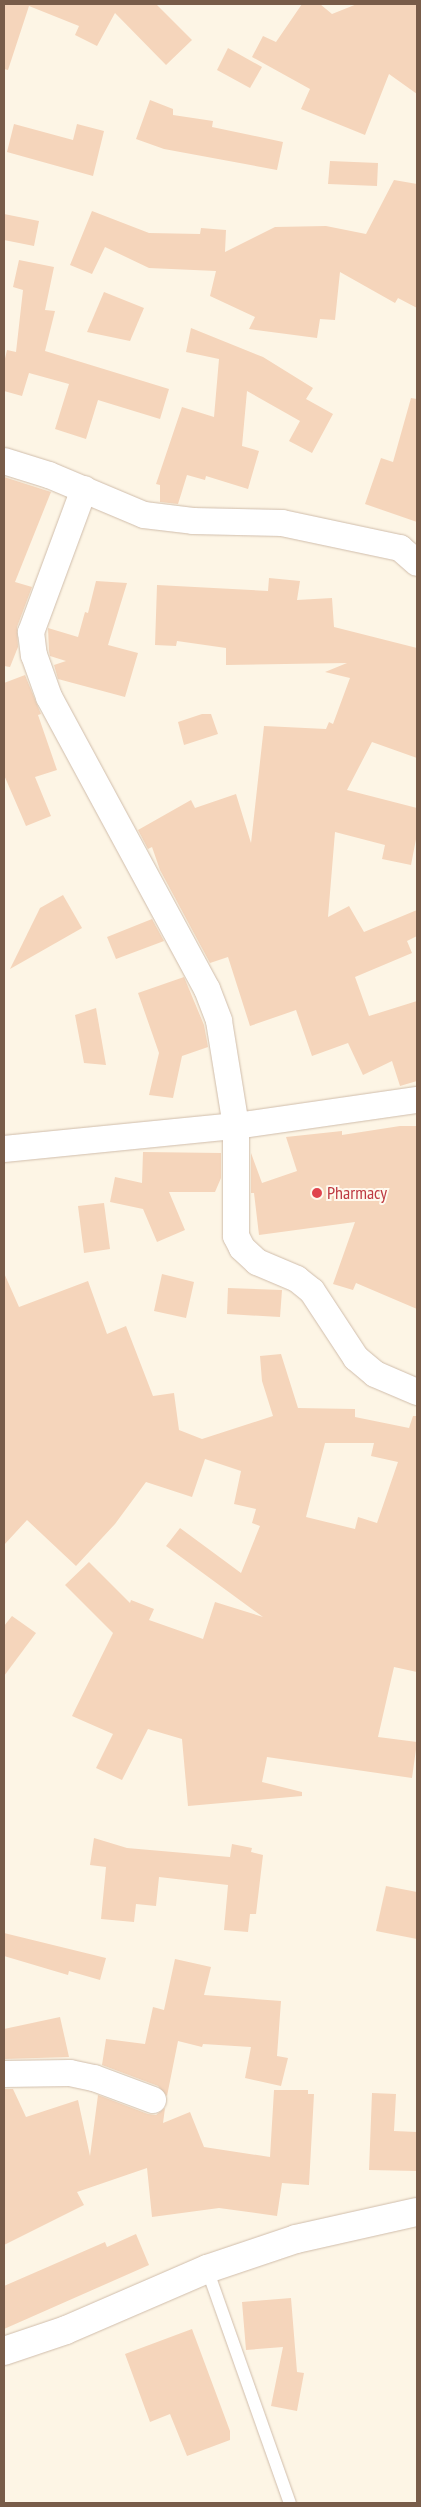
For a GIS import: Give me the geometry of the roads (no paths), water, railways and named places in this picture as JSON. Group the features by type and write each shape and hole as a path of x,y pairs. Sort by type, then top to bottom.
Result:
{"street":[{"path":"4,461 84,489 113,505 144,515 193,521 282,523 400,548 417,563"},
{"path":"84,489 31,632 34,655 49,697 101,798 207,989 219,1021 236,1126 236,1236 242,1248 257,1262 297,1279 312,1291 334,1329 362,1363 375,1374 417,1392"},
{"path":"4,1149 236,1126 417,1100"},
{"path":"4,2074 70,2073 94,2078 153,2100"},
{"path":"4,2351 66,2330 207,2270 296,2238 417,2212"}],"lane":[{"path":"207,2270 290,2503"}],"place":[{"name":"Pharmacy","path":"317,1193"}]}
